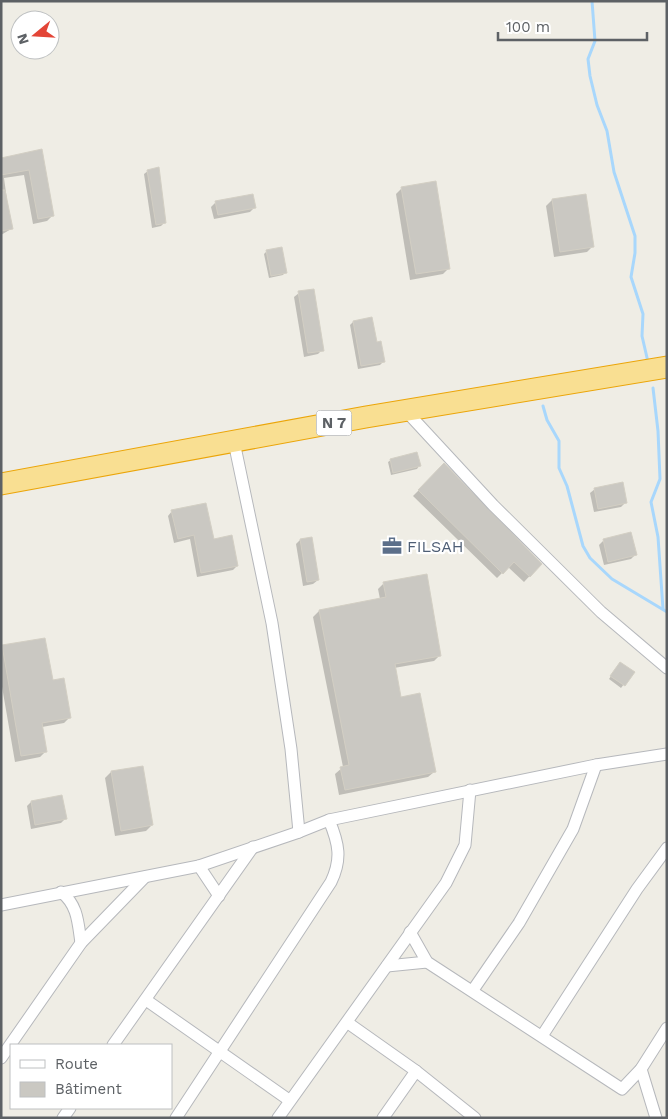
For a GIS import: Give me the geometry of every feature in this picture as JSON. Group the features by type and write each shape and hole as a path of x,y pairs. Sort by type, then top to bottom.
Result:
{"highway":[{"name":"N 7","path":"1,484 406,411 667,367"}],"street":[{"path":"406,411 493,505 588,599 667,668"},
{"path":"234,442 272,623 291,749 299,832"},
{"path":"1,905 199,866 329,820 596,765 667,754"},
{"path":"473,990 520,923 573,828 596,765"},
{"path":"278,1118 289,1100 348,1023 446,883 461,857 468,835 470,790"},
{"path":"176,1118 221,1050 249,1003 331,882 338,866 338,851 329,820"},
{"path":"114,1044 253,847"},
{"path":"542,1036 637,889 667,848"},
{"path":"199,866 219,896"},
{"path":"11,1044 81,943 145,877"},
{"path":"61,892 75,907 81,943"},
{"path":"410,932 427,962 473,990 622,1089 641,1069 667,1028"},
{"path":"387,966 427,962"},
{"path":"146,1000 221,1050 289,1100"},
{"path":"348,1023 416,1071 475,1118"},
{"path":"1,1058 10,1045"},
{"path":"641,1069 656,1118"},
{"path":"383,1118 416,1071"}],"building":[{"path":"42,149 54,216 38,219 29,170 1,175 1,158"},
{"path":"159,167 166,223 156,225 147,170"},
{"path":"436,181 450,269 416,274 401,187"},
{"path":"1,190 5,190 13,229 1,231"},
{"path":"253,194 256,208 218,215 215,201"},
{"path":"586,194 594,247 560,252 552,199"},
{"path":"282,247 287,273 271,276 266,250"},
{"path":"314,289 324,351 308,353 298,291"},
{"path":"372,317 377,342 381,341 385,362 361,366 353,321"},
{"path":"417,452 421,466 393,473 390,459"},
{"path":"444,463 542,564 530,577 514,562 503,574 418,490"},
{"path":"623,482 627,503 598,509 594,488"},
{"path":"206,503 214,539 232,535 238,566 201,573 194,535 178,539 171,510"},
{"path":"631,532 637,555 608,562 603,539"},
{"path":"312,537 319,580 307,582 300,539"},
{"path":"427,574 441,656 395,664 401,697 420,693 436,772 345,790 340,767 349,765 319,610 386,597 383,582"},
{"path":"45,638 53,680 64,678 71,718 42,723 47,752 21,756 2,645"},
{"path":"620,662 635,672 625,686 610,676"},
{"path":"143,766 153,825 121,831 111,771"},
{"path":"62,795 67,819 35,825 31,801"}],"waterway":[{"path":"592,1 595,41 588,59 590,76 597,105 607,131 614,172 635,236 635,253 631,277 643,314 642,336 648,362"},
{"path":"653,388 658,431 660,479 651,502 658,537 663,609"},
{"path":"543,406 547,420 559,441 559,468 567,486 583,546 590,558 612,579 667,612"}],"place":[{"name":"FILSAH","path":"392,546"}]}
